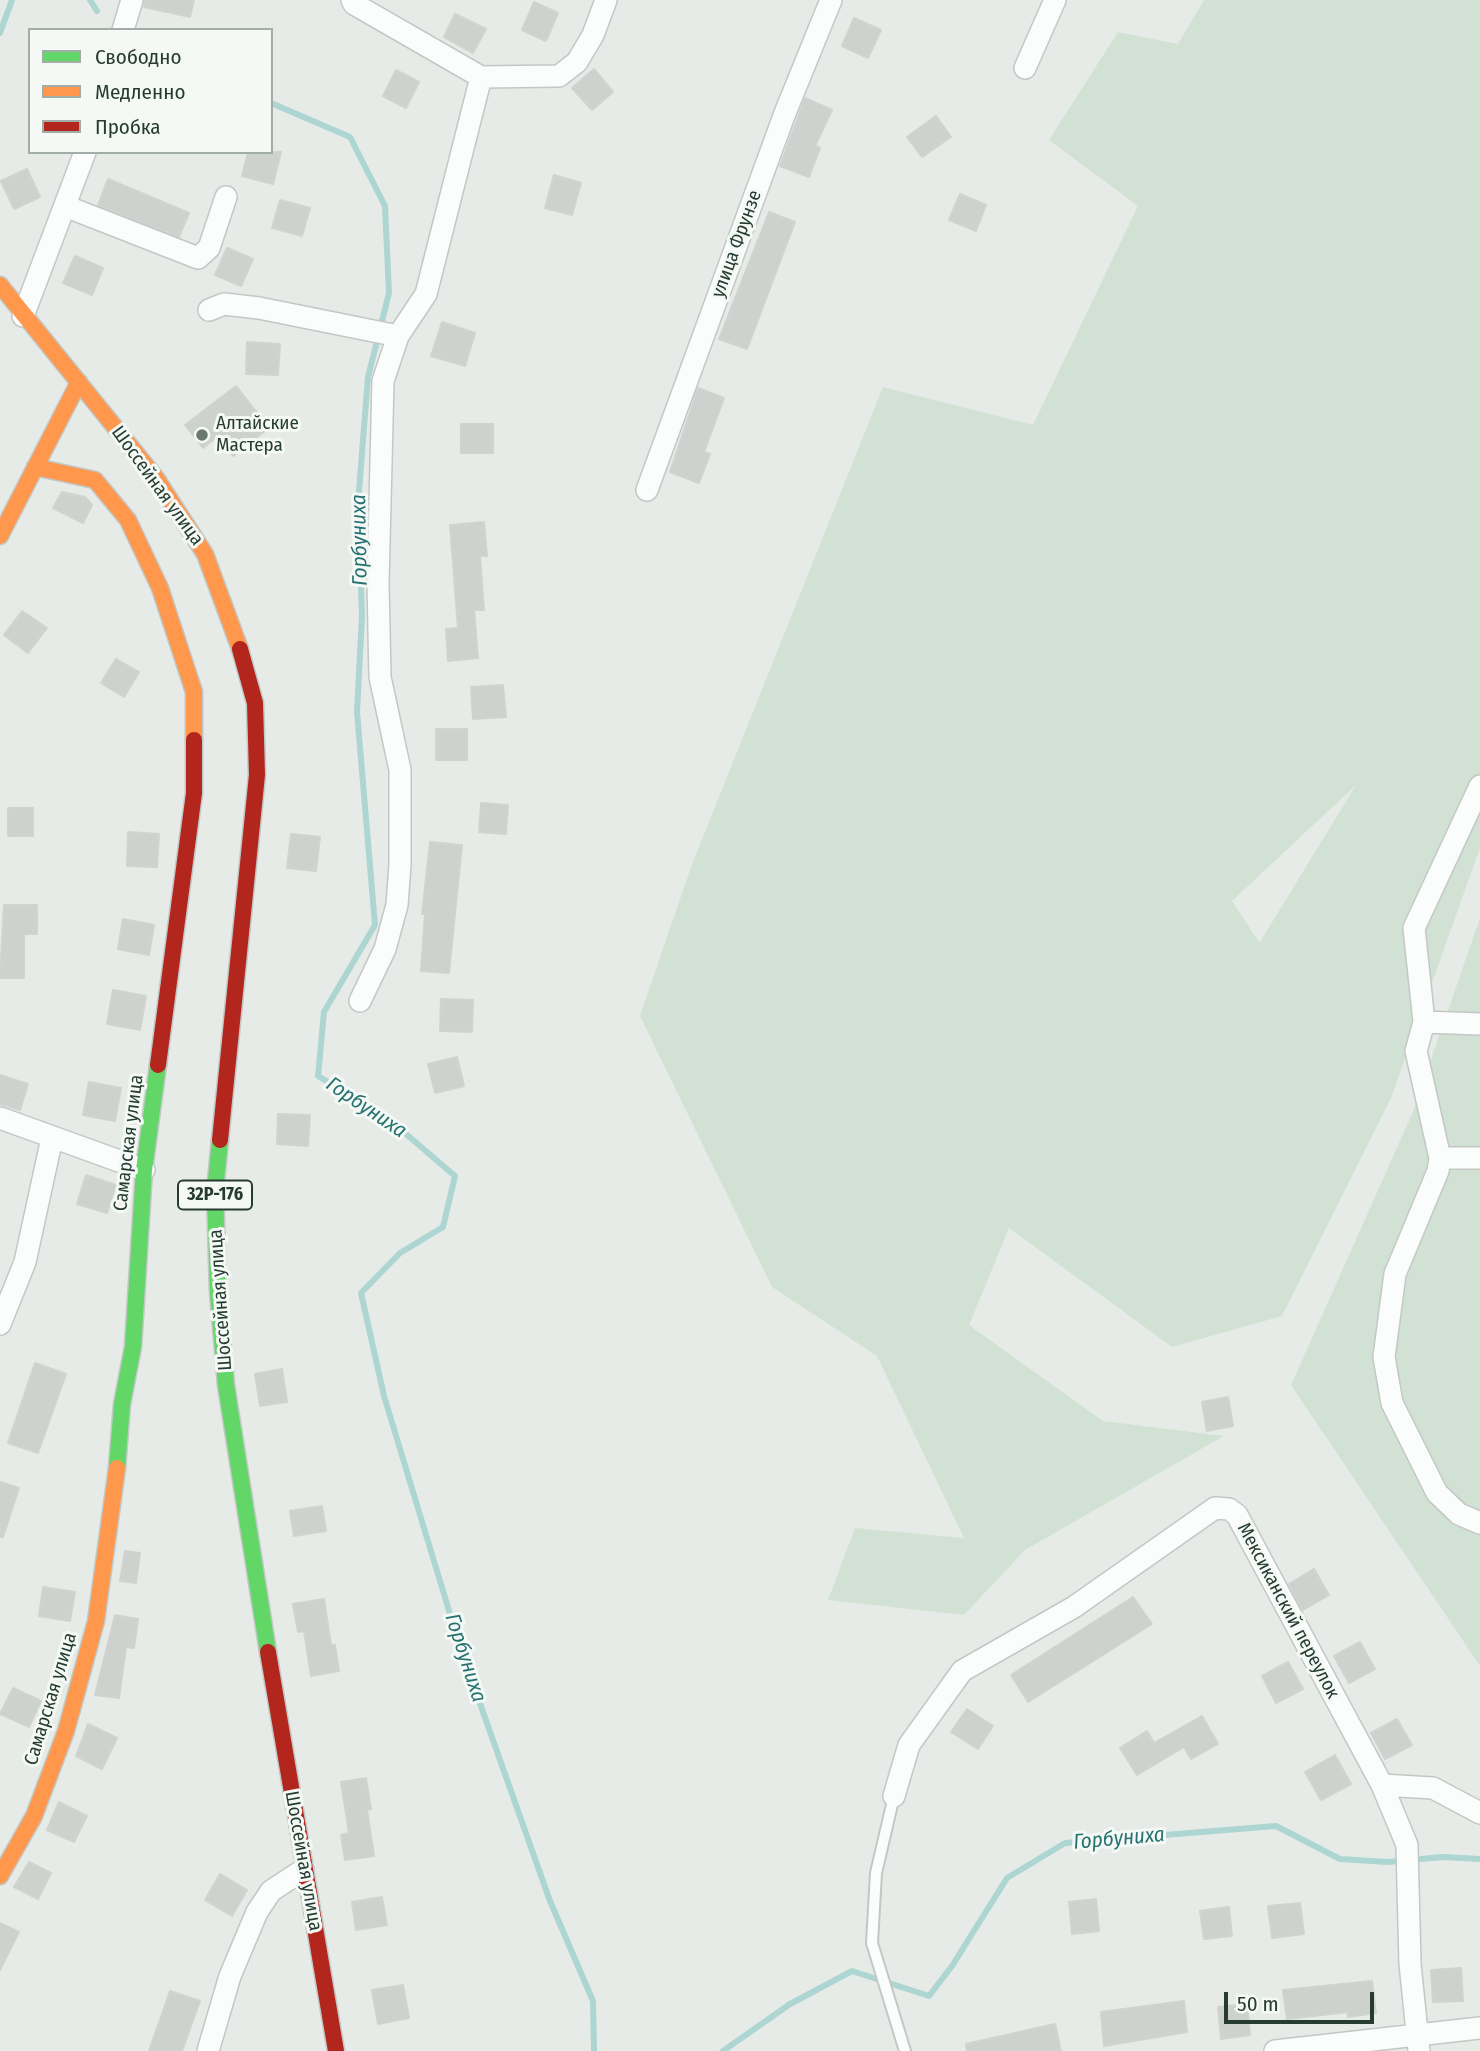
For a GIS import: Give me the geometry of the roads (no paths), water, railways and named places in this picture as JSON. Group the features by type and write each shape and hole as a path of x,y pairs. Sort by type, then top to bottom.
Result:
{"main road":[{"name":"32Р-176","path":"2,285 23,316 79,382"},
{"path":"0,536 79,382"},
{"name":"Шоссейная улица","path":"79,382 156,478 205,554 233,625 255,703 257,775 215,1191 218,1292 226,1385 303,1870 336,2051"},
{"name":"Самарская улица","path":"0,1876 34,1816 55,1763 80,1684 96,1621 114,1497 122,1404 133,1347 144,1170 194,793 194,692 160,589 128,520 95,480 35,467"}],"street":[{"path":"124,28 132,0"},
{"path":"352,0 354,4 481,77 559,76 577,62 593,35 607,0"},
{"name":"улица Фрунзе","path":"647,490 780,125 831,0"},
{"path":"1025,68 1055,0"},
{"path":"360,1001 385,949 397,905 400,865 400,770 380,677 378,583 383,381 398,336 426,293 481,77"},
{"path":"23,316 84,154"},
{"path":"65,206 198,258 209,248 226,197"},
{"path":"209,310 224,304 398,336"},
{"path":"1480,786 1414,928 1424,1022 1416,1051 1440,1158 1438,1171 1395,1274 1384,1357 1392,1403 1437,1493 1459,1514 1480,1522"},
{"path":"1424,1022 1480,1024"},
{"path":"0,1118 144,1170"},
{"path":"0,1324 24,1262 52,1138"},
{"path":"1440,1158 1480,1158"},
{"name":"Мексиканский переулок","path":"894,1796 909,1745 962,1671 1074,1607 1215,1508 1229,1509 1237,1515 1381,1785 1407,1845 1410,1964 1418,2043"},
{"path":"1381,1785 1433,1788 1480,1813"},
{"path":"208,2051 230,1976 257,1912 271,1891 303,1870"},
{"path":"1275,2051 1418,2043 1480,2028"}],"lane":[{"path":"894,1796 876,1873 872,1943 905,2051"}],"waterway":[{"name":"Горбуниха","path":"0,33 12,0"},
{"name":"Горбуниха","path":"90,0 97,11"},
{"name":"Горбуниха","path":"273,104 350,137 385,206 389,293 368,377 358,503 362,616 357,712 375,925 324,1012 318,1076 385,1116 455,1176 443,1227 400,1253 361,1293 384,1396 460,1647 550,1901 593,2001 594,2051"},
{"name":"Горбуниха","path":"723,2051 790,2004 852,1971 929,1996 952,1966 1007,1878 1065,1843 1276,1826 1340,1859 1387,1862 1443,1857 1480,1859"}],"place":[{"name":"Алтайские Мастера","path":"202,435"}]}
